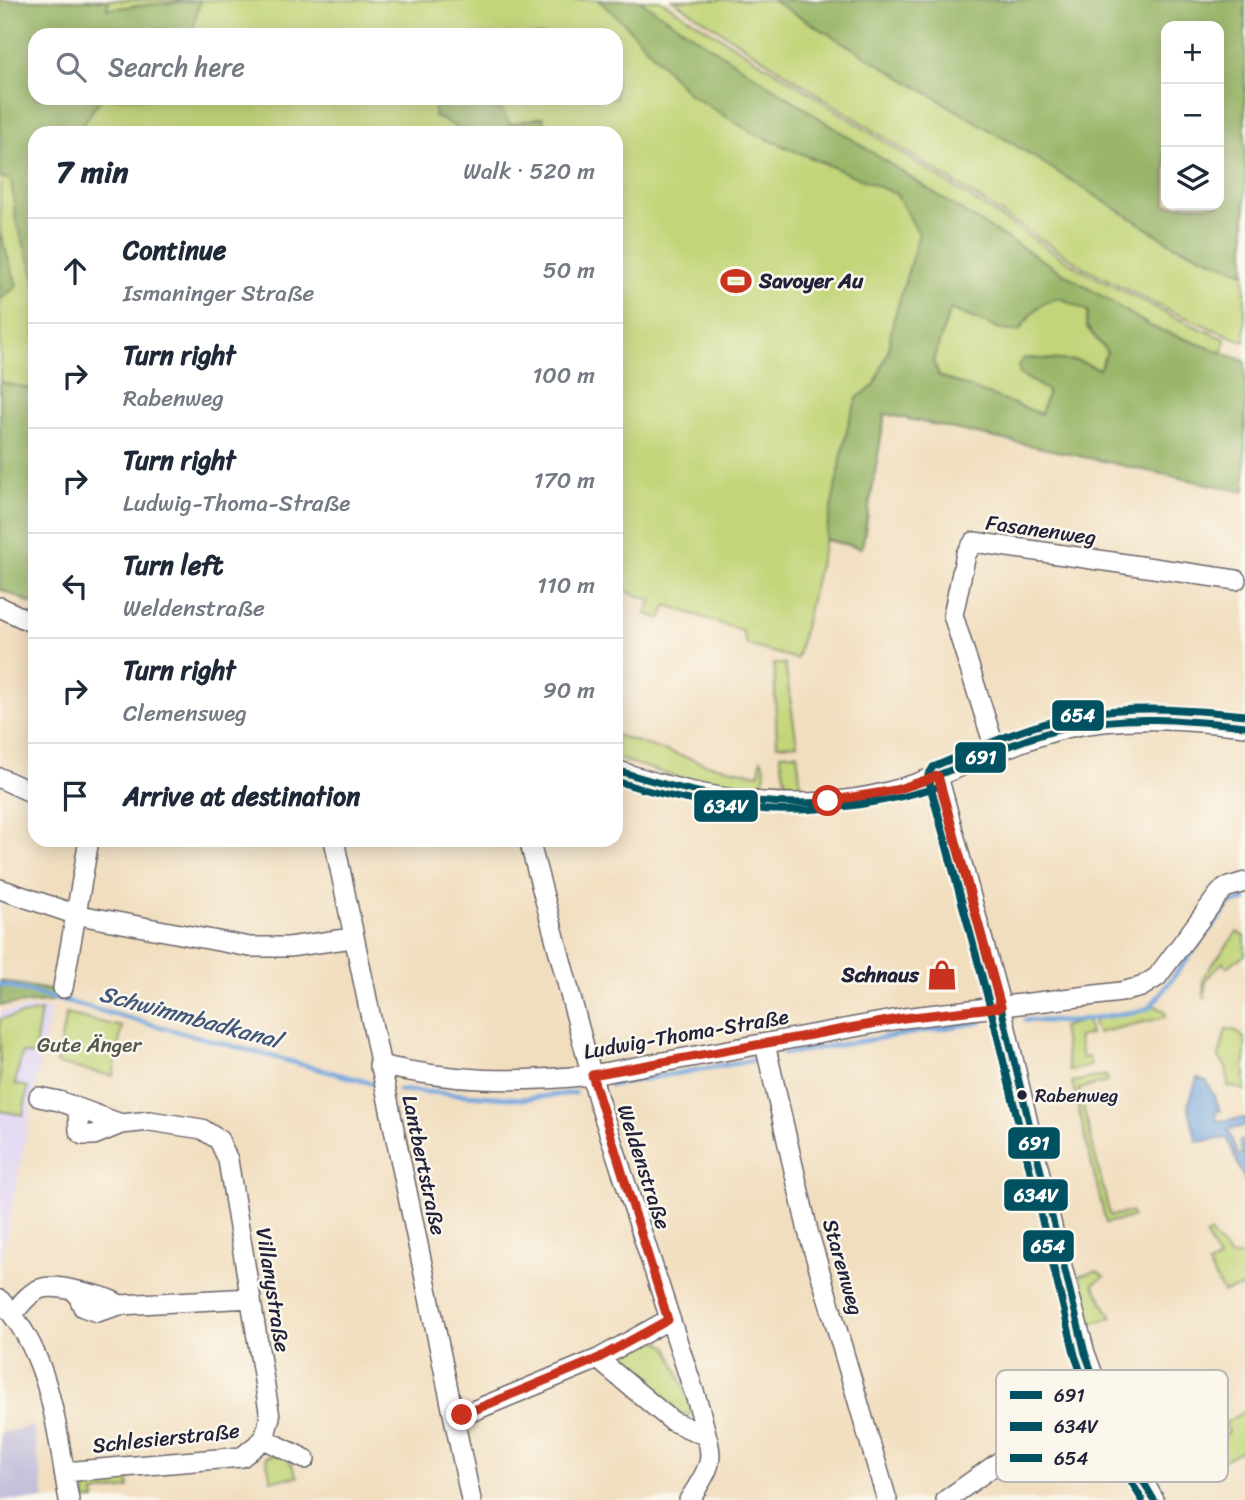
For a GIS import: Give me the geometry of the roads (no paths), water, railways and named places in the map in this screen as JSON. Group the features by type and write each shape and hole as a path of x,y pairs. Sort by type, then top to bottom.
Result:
{"street":[{"name":"Fasanenweg","path":"996,752 953,615 966,554 974,542 1236,580"},
{"path":"0,607 28,621"},
{"path":"623,772 680,790 777,802 862,798 938,776 1063,729 1109,721 1174,719 1245,726"},
{"path":"938,776 1001,1007 1060,1262 1091,1370"},
{"path":"0,778 28,791"},
{"path":"63,988 88,847"},
{"name":"Lantbertstraße","path":"335,847 352,938 456,1418 471,1500"},
{"name":"Weldenstraße","path":"531,847 592,1075 706,1436 712,1462 689,1500"},
{"name":"Ludwig-Thoma-Straße","path":"379,1065 419,1074 495,1082 592,1075 904,1018 1058,1002 1141,987 1164,970 1224,888 1245,882"},
{"path":"0,889 74,914 250,947 289,947 352,938"},
{"name":"Starenweg","path":"765,1044 808,1231 887,1500"},
{"name":"Villanystraße","path":"38,1097 96,1113 121,1124 150,1121 202,1129 214,1135 224,1148 270,1417 264,1440"},
{"path":"69,1500 53,1409 39,1359 6,1307 45,1286 76,1291 87,1311 108,1311 120,1305 251,1298"},
{"path":"456,1418 597,1359 668,1320"},
{"path":"597,1359 672,1421 706,1436"},
{"name":"Schlesierstraße","path":"64,1472 242,1457 264,1440 305,1459"},
{"path":"946,1500 996,1464"},
{"path":"1144,1482 1154,1500"}],"water":[{"path":"1197,1078 1207,1081 1221,1111 1216,1111 1217,1121 1245,1118 1245,1127 1228,1129 1238,1155 1242,1154 1239,1141 1245,1140 1245,1181 1227,1138 1197,1142 1188,1106"}],"waterway":[{"path":"1025,1020 1067,1022 1140,1011 1150,1007 1231,903 1245,900"},
{"name":"Schwimmbadkanal","path":"0,984 371,1083"},
{"name":"Schwimmbadkanal","path":"783,1054 980,1022"},
{"name":"Schwimmbadkanal","path":"611,1085 754,1060"},
{"name":"Schwimmbadkanal","path":"399,1090 522,1099 575,1093"}],"place":[{"name":"Savoyer Au","path":"736,281"},
{"name":"Schnaus","path":"942,975"},
{"name":"Rabenweg","path":"1022,1095"}],"park label":[{"name":"Gute Änger","path":"89,1045"}]}
